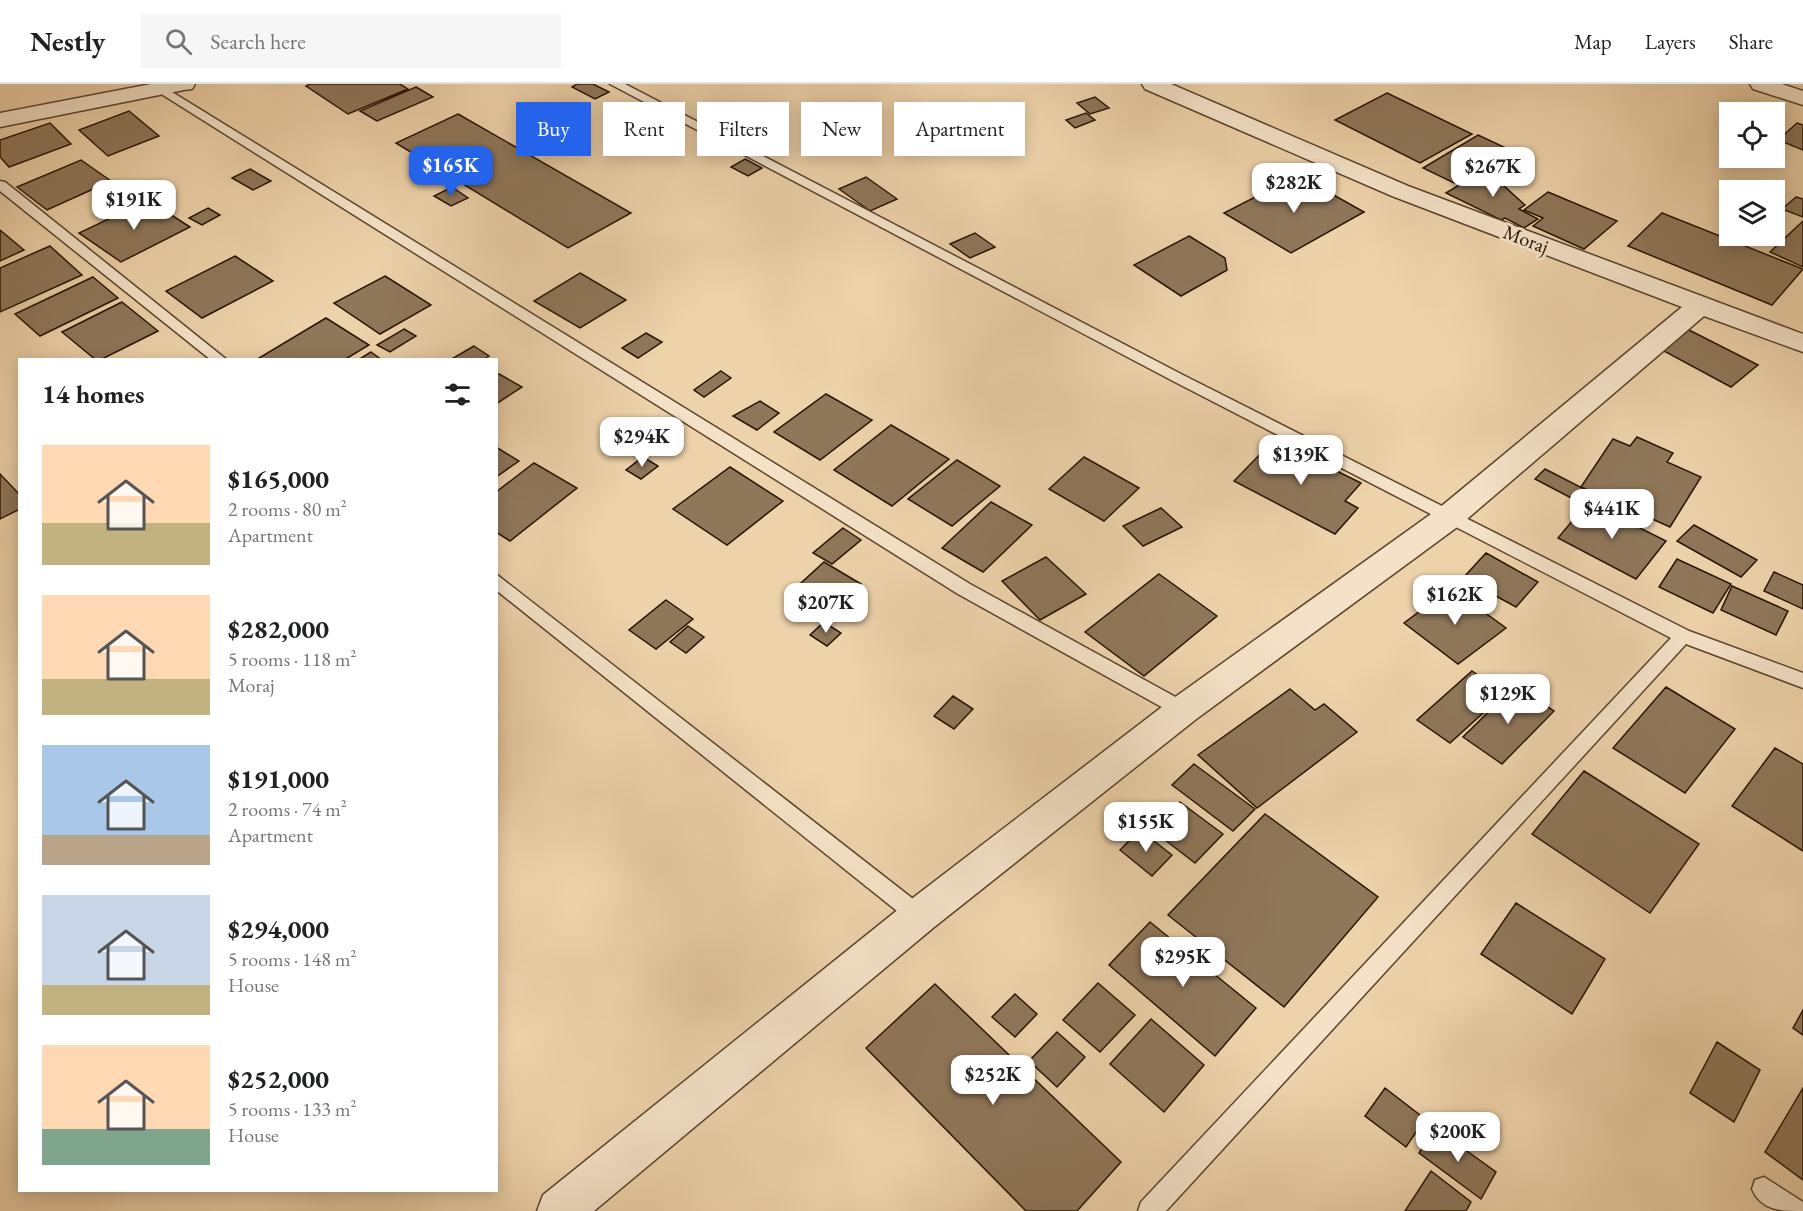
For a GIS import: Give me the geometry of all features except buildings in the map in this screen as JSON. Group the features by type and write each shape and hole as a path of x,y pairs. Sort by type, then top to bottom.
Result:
{"street":[{"path":"0,120 184,84"},
{"name":"Moraj","path":"1154,84 1400,191 1803,344"},
{"path":"1761,84 1803,98"},
{"path":"559,1211 919,916 1184,710 1449,517 1701,305"}],"lane":[{"path":"616,84 1178,378 1683,636 1803,681"},
{"path":"159,88 964,589 1184,710"},
{"path":"0,185 217,358"},
{"path":"498,582 919,916"},
{"path":"1150,1211 1683,636"},
{"path":"1764,1190 1794,1211"}]}
